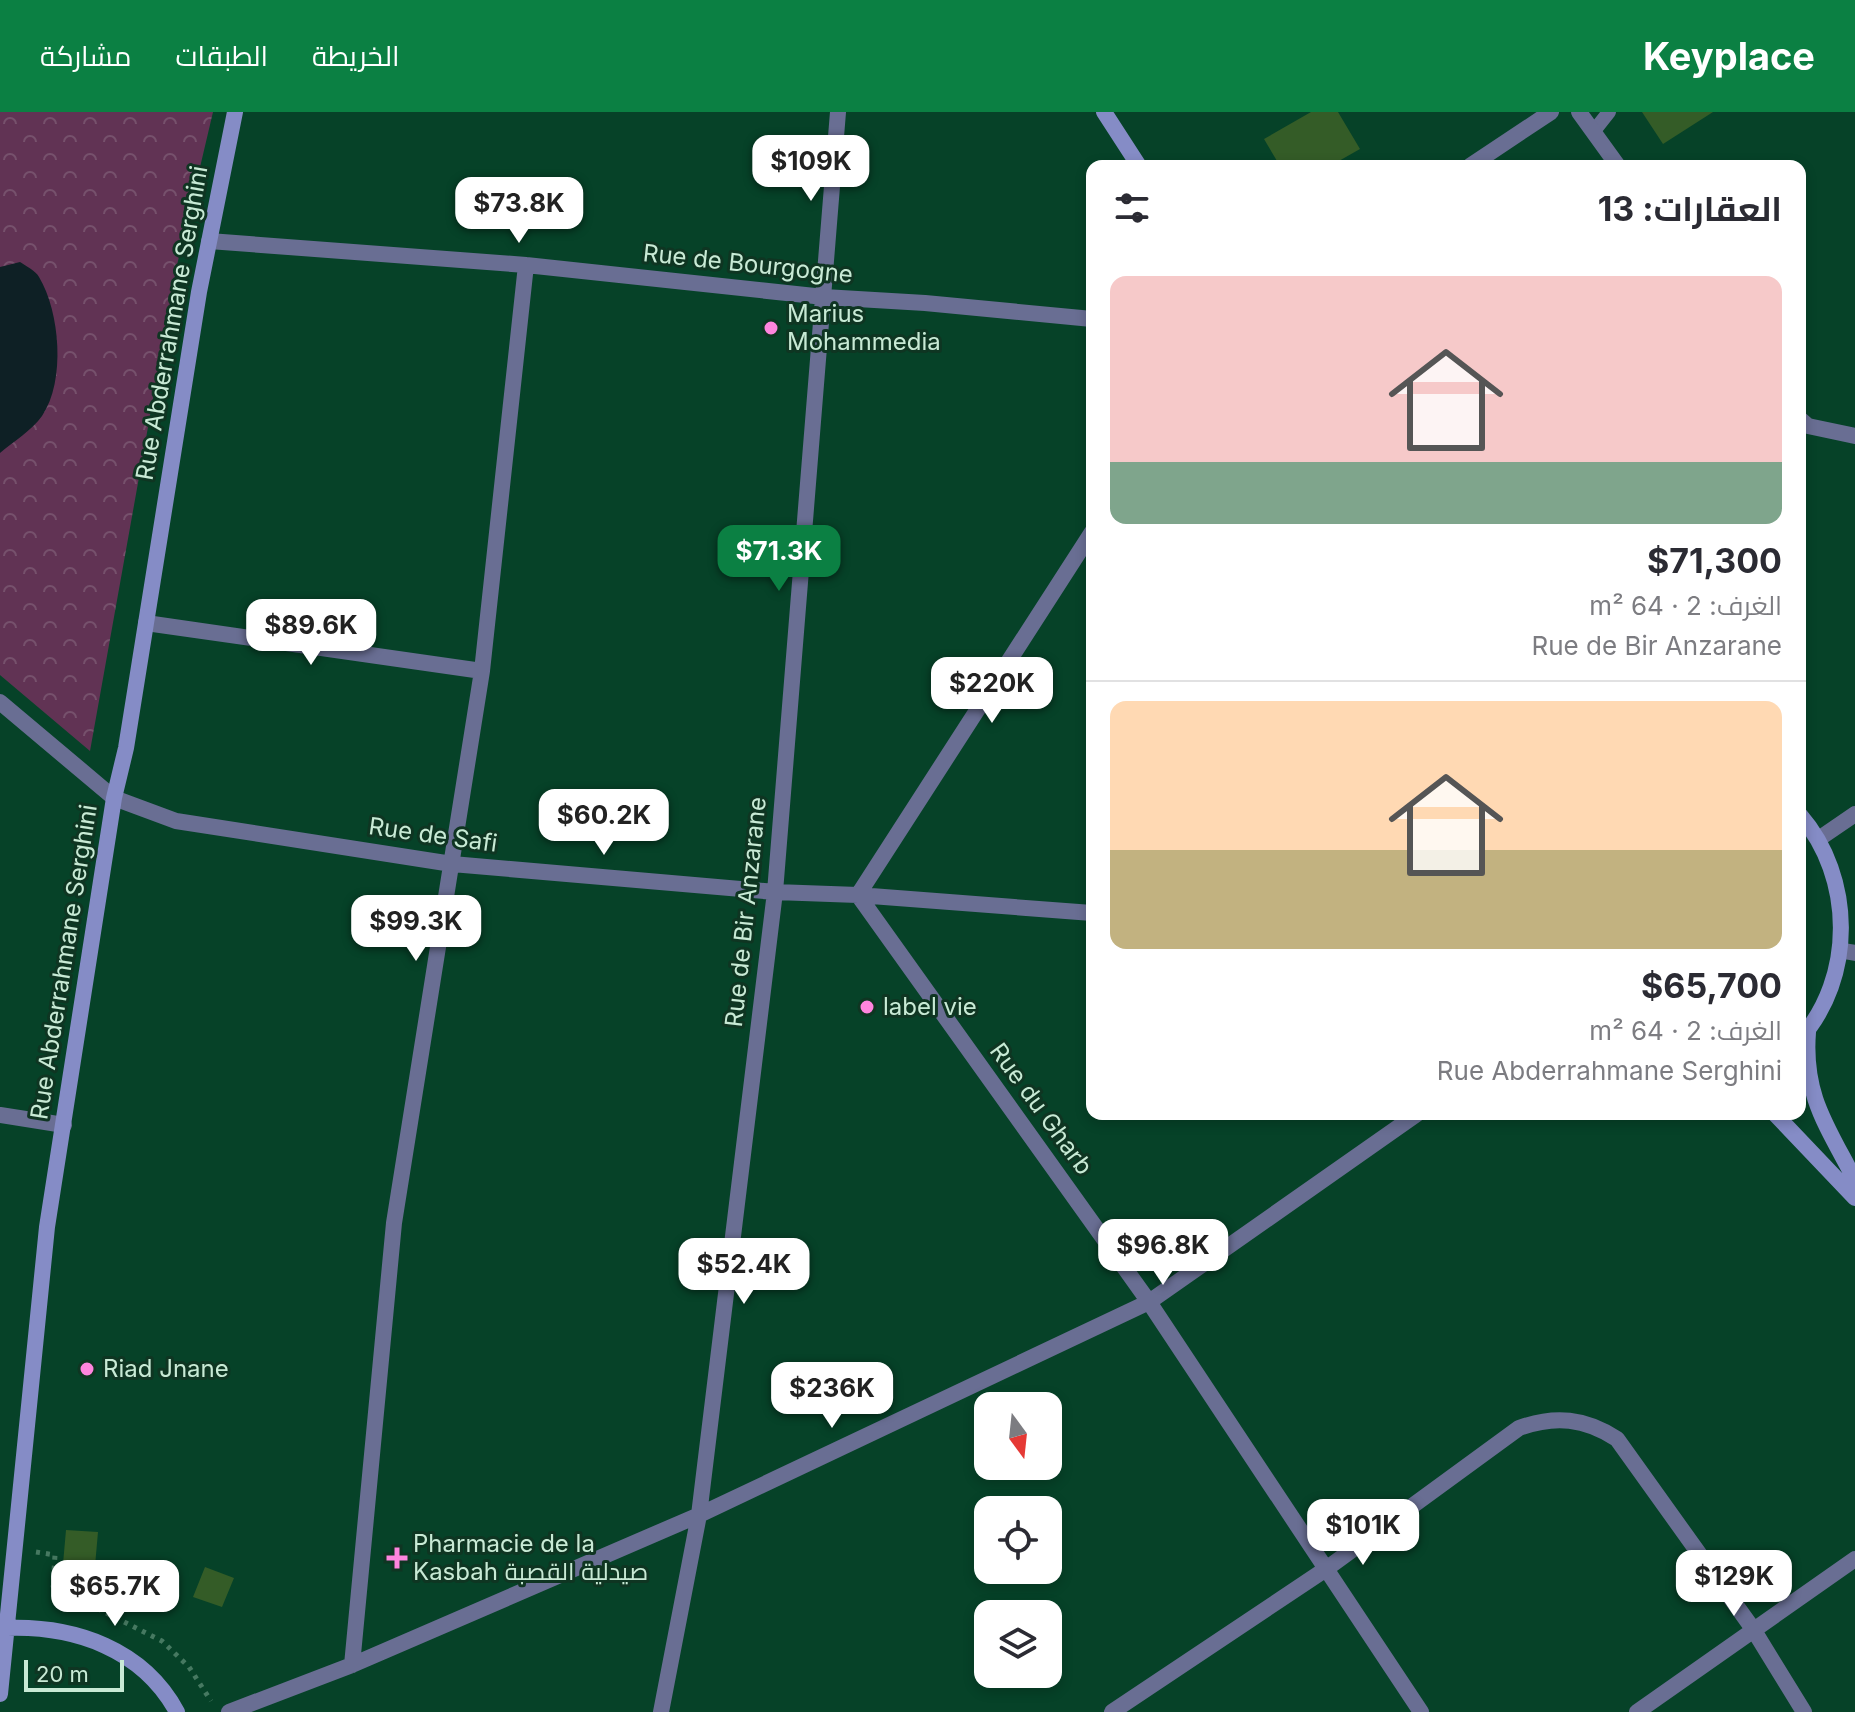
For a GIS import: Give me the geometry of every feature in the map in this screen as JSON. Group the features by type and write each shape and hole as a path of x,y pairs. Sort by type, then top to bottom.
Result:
{"street":[{"name":"Rue Abderrahmane Serghini","path":"0,1694 47,1227 114,798 209,241 235,112"},
{"name":"Rue de Bir Anzarane","path":"661,1712 699,1515 775,892 838,112"},
{"path":"1104,112 1135,160"},
{"path":"1479,160 1551,112"},
{"path":"1579,112 1614,160"},
{"name":"Rue de Bourgogne","path":"209,241 526,265 824,297 1086,319"},
{"path":"352,1665 394,1223 482,671 526,265"},
{"path":"1806,422 1821,430 1855,436"},
{"path":"858,895 1086,541"},
{"path":"146,623 482,671"},
{"name":"Rue de Safi","path":"0,702 114,798 176,821 452,864 775,892 858,895 1086,913"},
{"path":"1820,838 1855,814"},
{"path":"1806,822 1820,838 1842,892 1849,952 1825,1007 1806,1032"},
{"name":"Rue du Gharb","path":"858,895 1149,1302 1421,1712"},
{"path":"1806,1059 1808,1083 1855,1180"},
{"path":"0,1115 64,1125"},
{"path":"229,1712 352,1665 699,1515 1149,1302 1408,1120"},
{"path":"1781,1120 1855,1198"},
{"path":"1112,1712 1326,1569 1519,1428 1540,1420 1570,1420 1617,1439 1753,1629 1804,1712"},
{"path":"1637,1712 1855,1559"},
{"path":"8,1628 71,1632 101,1643 129,1659 153,1680 177,1712"}],"lane":[{"path":"1594,131 1609,112"}],"path":[{"path":"15,1549 55,1555 53,1586 162,1641 189,1667 218,1712"}],"green space":[{"path":"0,112 213,112 177,265 90,751 0,675"}],"water":[{"path":"20,262 38,275 46,292 56,327 57,366 50,401 42,416 0,453 0,267"}],"building":[{"path":"1311,112 1338,112 1360,149 1341,160 1276,160 1264,139"},
{"path":"1642,112 1713,112 1663,144"},
{"path":"66,1530 98,1532 95,1566 63,1564"},
{"path":"205,1567 234,1578 222,1607 193,1597"}],"place":[{"name":"Marius Mohammedia","path":"771,328"},
{"name":"label vie","path":"867,1007"},
{"name":"Riad Jnane","path":"87,1369"},
{"name":"Pharmacie de la Kasbah صيدلية القصبة","path":"397,1558"}]}
